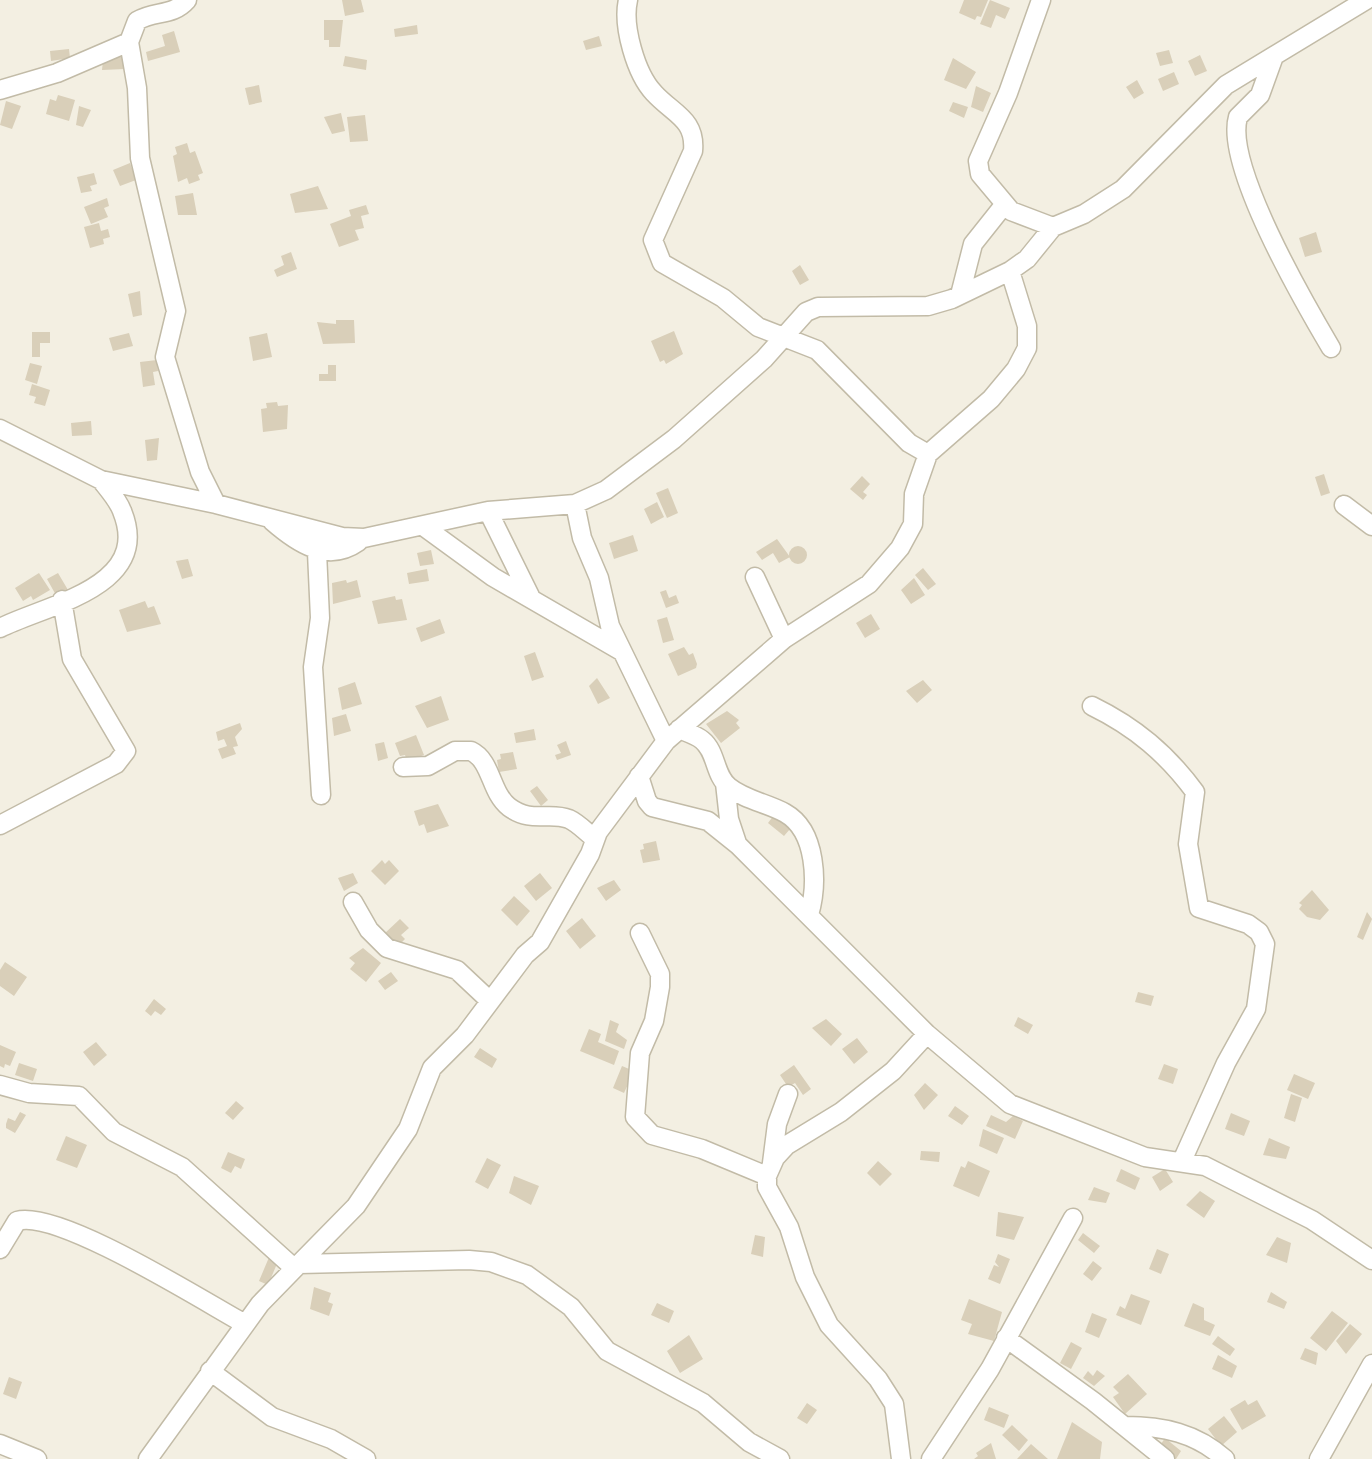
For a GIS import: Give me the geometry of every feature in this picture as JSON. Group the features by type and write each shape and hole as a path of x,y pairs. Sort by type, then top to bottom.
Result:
{"street":[{"path":"187,0 169,14 150,15 137,21 129,42 137,88 140,158 176,311 165,357 200,472 216,504"},
{"path":"628,0 626,20 642,73 654,93 685,118 694,137 693,151 653,240 657,256 662,263 723,298 758,327 784,334 817,350 909,443 928,454"},
{"path":"1041,0 1013,80 978,161 980,174 1004,205 1033,221 1053,227"},
{"path":"0,429 101,480 216,504 342,537 364,538 488,511 575,504 640,467 764,359 806,312 818,307 928,306 960,295 1010,271 1027,259 1053,227 1084,214 1123,189 1226,85 1366,0"},
{"path":"0,90 57,73 129,42"},
{"path":"1273,59 1260,95 1238,117 1236,140 1283,261 1331,348"},
{"path":"960,295 973,244 1004,205"},
{"path":"148,1459 245,1324 356,1206 408,1129 428,1074 548,930 590,854 594,838 639,776 673,735 784,639 869,584 889,562 913,524 914,494 928,454 991,399 1016,369 1027,348 1027,326 1010,271"},
{"path":"0,628 105,582 119,567 124,554 122,511 101,480"},
{"path":"575,504 582,538 595,567 610,626 621,651 673,735 703,740 725,783 729,819 738,845"},
{"path":"1344,505 1372,526"},
{"path":"488,511 530,596"},
{"path":"267,517 290,537 317,552 350,548 364,538"},
{"path":"423,526 493,577 621,651"},
{"path":"317,552 320,618 313,667 321,795"},
{"path":"755,577 784,639"},
{"path":"0,825 116,764 126,751 72,659 62,600"},
{"path":"1092,706 1131,727 1150,742 1168,758 1195,792 1188,844 1199,908 1248,924 1259,932 1265,944 1256,1009 1226,1063 1182,1161"},
{"path":"403,767 428,766 455,751 471,751 478,754 495,789 512,809 535,819 567,818 594,838"},
{"path":"639,776 652,807 708,821 738,845 927,1034 1024,1112 1145,1157 1205,1166 1274,1199 1371,1257"},
{"path":"725,783 741,795 787,814 805,833 814,875 815,896 809,915"},
{"path":"353,902 369,930 387,948 457,970 490,1001"},
{"path":"640,933 660,974 660,987 654,1021 640,1053 635,1117 652,1135 770,1170"},
{"path":"770,1170 787,1145 841,1112 893,1071 927,1034"},
{"path":"1,1086 29,1093 79,1096 114,1132 182,1167 297,1266 469,1260 510,1268 527,1275 571,1307 607,1351 703,1403 749,1442 780,1459"},
{"path":"788,1094 777,1124 767,1187 789,1227 805,1277 829,1325 878,1379 894,1404 901,1459"},
{"path":"931,1459 1006,1338 1073,1218"},
{"path":"0,1249 17,1221 44,1222 87,1238 245,1324"},
{"path":"1006,1338 1165,1459"},
{"path":"1319,1459 1370,1368"},
{"path":"210,1371 272,1417 331,1439 366,1459"},
{"path":"1125,1426 1184,1433 1201,1440 1225,1459"},
{"path":"0,1444 37,1459"}],"building":[{"path":"342,0 361,0 364,12 345,16"},
{"path":"964,0 988,0 981,17 977,16 975,20 959,13"},
{"path":"990,0 1010,8 1005,19 996,15 991,28 980,24"},
{"path":"324,20 343,20 340,47 329,47 329,40 324,40"},
{"path":"417,25 418,34 395,37 394,29"},
{"path":"174,31 180,52 148,61 146,52 165,46 162,35"},
{"path":"599,36 602,46 586,50 583,41"},
{"path":"69,49 70,58 51,61 50,51"},
{"path":"1169,50 1173,63 1160,66 1156,53"},
{"path":"125,53 125,69 102,70 103,60"},
{"path":"1200,55 1207,71 1195,76 1188,61"},
{"path":"345,56 367,60 366,70 343,66"},
{"path":"953,58 976,72 966,89 944,80"},
{"path":"1174,72 1179,84 1163,91 1158,79"},
{"path":"1137,80 1144,93 1134,99 1126,87"},
{"path":"259,85 262,102 249,105 245,88"},
{"path":"976,86 991,93 983,112 971,107"},
{"path":"58,95 75,100 69,121 46,114 50,99 56,101"},
{"path":"6,101 21,106 12,129 0,125"},
{"path":"953,102 968,107 964,118 949,111"},
{"path":"79,106 91,110 83,127 76,125"},
{"path":"341,113 345,131 332,134 324,117"},
{"path":"365,115 368,141 350,142 347,117"},
{"path":"187,143 190,153 195,151 203,173 198,175 200,180 189,184 187,178 178,182 173,156 177,154 175,147"},
{"path":"130,163 136,180 120,186 113,170"},
{"path":"94,173 97,184 90,186 92,191 81,193 77,177"},
{"path":"318,186 328,209 295,213 290,194"},
{"path":"193,193 197,215 178,215 175,196"},
{"path":"107,198 109,206 104,208 108,217 91,224 84,207"},
{"path":"366,205 369,214 361,216 364,228 355,230 359,240 339,247 330,224 351,216 349,210"},
{"path":"99,223 101,231 108,229 110,237 103,239 104,244 90,248 84,227"},
{"path":"1316,232 1322,252 1305,257 1299,238"},
{"path":"291,252 297,269 277,277 274,270 284,265 281,256"},
{"path":"800,265 809,280 800,285 792,271"},
{"path":"140,291 142,315 133,317 128,294"},
{"path":"336,320 354,320 355,343 323,344 317,322 336,324"},
{"path":"674,331 683,354 666,364 664,360 660,362 651,341"},
{"path":"32,332 50,332 50,343 40,343 40,357 32,357"},
{"path":"129,333 133,346 113,351 109,338"},
{"path":"267,333 272,357 253,361 249,337"},
{"path":"157,360 158,371 153,372 155,385 143,387 140,362"},
{"path":"30,363 42,366 37,384 25,380"},
{"path":"328,365 336,365 336,381 319,381 319,374 328,374"},
{"path":"32,384 50,390 45,406 34,403 36,397 29,395"},
{"path":"277,402 278,406 288,405 287,429 263,432 261,409 267,408 266,403"},
{"path":"91,421 92,435 72,436 71,423"},
{"path":"159,438 157,460 147,461 145,440"},
{"path":"1324,474 1330,493 1321,496 1315,477"},
{"path":"862,476 870,484 863,492 867,495 863,500 850,489"},
{"path":"668,488 678,513 667,518 656,493"},
{"path":"657,502 664,517 651,524 644,509"},
{"path":"633,535 638,551 614,559 609,543"},
{"path":"777,539 790,557 779,563 773,553 762,560 756,552"},
{"path":"798,546 807,555 798,564 789,555"},
{"path":"431,550 434,564 420,566 417,553"},
{"path":"188,559 193,576 182,579 176,561"},
{"path":"923,568 936,584 928,590 915,575"},
{"path":"427,569 429,581 409,584 407,573"},
{"path":"39,573 50,590 33,600 31,596 23,601 15,588"},
{"path":"58,573 68,590 57,597 47,579"},
{"path":"914,578 925,595 911,604 901,590"},
{"path":"346,580 347,583 357,580 361,597 333,604 332,583"},
{"path":"666,590 669,598 676,595 679,603 666,608 660,592"},
{"path":"395,596 396,600 402,599 407,620 378,624 372,601"},
{"path":"145,601 148,608 154,606 161,624 127,632 119,610"},
{"path":"871,614 880,629 865,638 856,623"},
{"path":"667,617 674,640 663,643 657,620"},
{"path":"440,619 445,633 421,642 416,628"},
{"path":"684,647 689,655 693,653 697,664 696,668 678,676 668,654"},
{"path":"535,652 544,677 532,681 524,656"},
{"path":"597,678 610,698 598,704 589,686"},
{"path":"923,680 932,690 917,703 906,691"},
{"path":"355,682 362,704 342,710 338,688"},
{"path":"441,696 449,720 427,728 415,706"},
{"path":"727,711 739,720 736,723 740,728 721,743 706,724"},
{"path":"346,714 351,731 334,736 332,718"},
{"path":"240,723 242,729 235,737 238,746 233,747 236,754 222,759 218,749 227,746 224,739 218,741 216,732"},
{"path":"534,729 536,740 516,743 514,733"},
{"path":"416,735 424,755 407,761 405,755 400,756 395,743"},
{"path":"566,741 571,755 557,760 555,755 561,753 557,745"},
{"path":"384,742 388,758 378,761 375,744"},
{"path":"513,752 517,769 499,772 497,760 501,759 500,754"},
{"path":"537,786 548,800 541,806 530,791"},
{"path":"438,804 449,826 427,833 424,824 419,826 414,811"},
{"path":"774,815 790,829 784,836 768,823"},
{"path":"656,841 660,860 643,863 640,850 644,849 643,844"},
{"path":"382,860 385,864 389,860 399,871 385,885 371,871"},
{"path":"353,873 358,883 344,891 338,878"},
{"path":"540,873 552,888 536,901 524,886"},
{"path":"614,880 621,890 606,901 597,888"},
{"path":"1312,890 1329,910 1320,920 1307,917 1299,909 1302,905 1299,903"},
{"path":"514,896 530,911 517,926 501,910"},
{"path":"1367,912 1372,919 1363,940 1357,937"},
{"path":"582,918 596,936 580,949 566,931"},
{"path":"400,919 409,928 401,935 405,939 396,948 384,934"},
{"path":"363,948 381,963 366,982 350,969 355,963 349,958"},
{"path":"5,962 27,977 14,996 0,986 0,970"},
{"path":"391,972 398,981 385,990 378,981"},
{"path":"1138,992 1154,996 1151,1006 1135,1002"},
{"path":"154,999 166,1009 161,1015 155,1011 151,1016 145,1011"},
{"path":"1018,1017 1033,1025 1028,1034 1014,1026"},
{"path":"826,1019 842,1034 831,1046 812,1028"},
{"path":"610,1020 619,1024 616,1032 627,1040 624,1049 605,1041"},
{"path":"589,1029 601,1034 598,1042 619,1051 614,1065 580,1051"},
{"path":"857,1038 868,1052 854,1064 842,1049"},
{"path":"96,1042 107,1055 94,1066 83,1052"},
{"path":"0,1045 16,1052 10,1066 5,1064 4,1068 0,1066"},
{"path":"480,1048 497,1059 492,1068 474,1057"},
{"path":"19,1063 37,1069 33,1081 15,1075"},
{"path":"1164,1064 1178,1069 1173,1084 1158,1079"},
{"path":"794,1065 811,1089 803,1095 795,1083 788,1087 780,1075"},
{"path":"622,1066 634,1071 624,1093 613,1088"},
{"path":"1294,1074 1315,1083 1308,1099 1287,1090"},
{"path":"925,1083 938,1095 924,1110 914,1095"},
{"path":"1291,1094 1302,1098 1295,1122 1284,1118"},
{"path":"236,1101 244,1108 233,1120 225,1113"},
{"path":"955,1106 969,1116 962,1125 948,1116"},
{"path":"20,1112 26,1115 15,1133 6,1128 6,1124 8,1118 15,1121"},
{"path":"1231,1113 1250,1121 1244,1136 1225,1129"},
{"path":"991,1115 1006,1122 1013,1116 1023,1121 1015,1139 986,1126"},
{"path":"983,1129 1004,1138 997,1154 979,1146"},
{"path":"66,1136 87,1145 77,1168 56,1160"},
{"path":"1269,1138 1290,1147 1286,1159 1263,1155"},
{"path":"921,1151 940,1152 939,1162 920,1160"},
{"path":"228,1152 245,1159 241,1169 235,1166 231,1173 221,1168"},
{"path":"487,1158 501,1165 488,1189 475,1182"},
{"path":"878,1161 892,1174 880,1186 867,1173"},
{"path":"968,1161 990,1171 979,1197 953,1186 961,1166 965,1168"},
{"path":"1121,1169 1140,1178 1135,1190 1116,1181"},
{"path":"1165,1169 1173,1182 1160,1191 1152,1177"},
{"path":"514,1176 539,1186 531,1205 509,1193"},
{"path":"1094,1187 1110,1193 1106,1203 1088,1200"},
{"path":"1200,1191 1215,1201 1204,1218 1186,1205"},
{"path":"998,1212 1024,1217 1014,1240 996,1236"},
{"path":"1083,1233 1100,1246 1094,1253 1078,1240"},
{"path":"755,1235 765,1237 763,1257 751,1254"},
{"path":"1277,1237 1291,1243 1287,1263 1266,1255"},
{"path":"1157,1249 1169,1254 1161,1274 1149,1269"},
{"path":"998,1254 1010,1259 1000,1284 988,1279 994,1265 999,1267 995,1262"},
{"path":"270,1255 279,1259 268,1285 259,1281"},
{"path":"1093,1261 1102,1268 1092,1281 1083,1274"},
{"path":"314,1287 331,1293 328,1302 333,1304 329,1316 310,1309"},
{"path":"1271,1292 1287,1302 1284,1309 1267,1302"},
{"path":"1131,1294 1150,1301 1141,1325 1116,1315 1120,1306 1125,1309"},
{"path":"969,1299 1002,1312 994,1341 968,1334 972,1324 961,1320"},
{"path":"657,1303 674,1311 669,1323 651,1315"},
{"path":"1193,1303 1204,1308 1204,1320 1215,1325 1210,1336 1184,1326"},
{"path":"1332,1311 1348,1323 1326,1351 1310,1338"},
{"path":"1092,1313 1107,1319 1099,1338 1085,1332"},
{"path":"1350,1324 1362,1334 1346,1354 1336,1341"},
{"path":"689,1335 703,1359 680,1373 667,1351"},
{"path":"1218,1336 1235,1349 1230,1356 1212,1344"},
{"path":"1071,1342 1082,1348 1071,1369 1060,1363"},
{"path":"1305,1348 1318,1353 1316,1365 1300,1359"},
{"path":"1218,1355 1237,1366 1232,1378 1212,1369"},
{"path":"1097,1370 1105,1376 1094,1386 1083,1378 1088,1371 1093,1376"},
{"path":"1128,1374 1147,1394 1125,1414 1113,1397 1119,1393 1113,1387"},
{"path":"9,1377 22,1382 16,1399 3,1394"},
{"path":"1245,1400 1248,1405 1257,1400 1266,1416 1242,1430 1230,1409"},
{"path":"807,1403 817,1410 807,1424 797,1418"},
{"path":"989,1407 1009,1415 1004,1428 984,1420"},
{"path":"1224,1416 1237,1432 1221,1446 1208,1429"},
{"path":"1072,1422 1102,1442 1100,1459 1057,1459"},
{"path":"1012,1425 1028,1440 1019,1451 1002,1435"},
{"path":"1165,1438 1181,1451 1176,1459 1159,1447"},
{"path":"991,1443 996,1459 974,1459 978,1456 976,1453"},
{"path":"1031,1444 1048,1459 1017,1459"}]}
